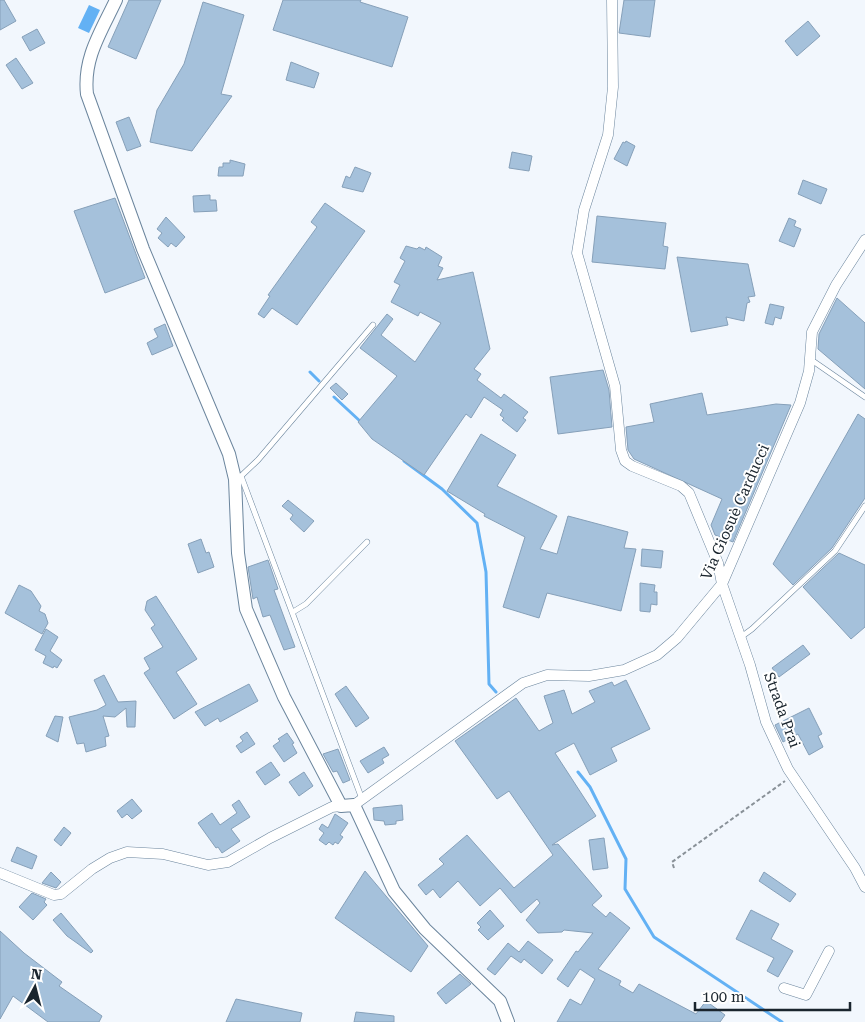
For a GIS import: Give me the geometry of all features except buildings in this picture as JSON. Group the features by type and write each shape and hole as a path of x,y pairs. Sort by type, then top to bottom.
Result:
{"street":[{"path":"116,0 89,56 85,75 87,94 143,249 238,478 238,553 246,609 284,697 352,803 394,891 425,929 500,1001 508,1022"},
{"name":"Strada Prai","path":"612,0 613,87 608,135 584,210 577,253 615,386 622,456 632,466 681,486 689,493 718,562 722,584 741,637 766,722 793,776 855,868 865,887"},
{"name":"Via Giosuè Carducci","path":"0,873 54,895 61,894 92,868 126,852 163,854 218,865 228,862 270,838 332,807 352,803 523,683 547,675 589,676 624,670 657,655 677,638 722,584 800,403 808,371 812,332 836,285 865,240"},
{"path":"784,988 806,995 829,951"}],"lane":[{"path":"352,803 293,612 238,478 258,460 373,325"},
{"path":"809,359 865,397"},
{"path":"741,637 835,552 865,506"},
{"path":"293,612 306,604 367,542"}],"path":[{"path":"674,868 672,862 793,776"}],"water":[{"path":"89,5 100,10 89,33 78,28"}],"waterway":[{"path":"310,372 319,381"},
{"path":"334,397 361,422"},
{"path":"404,461 442,489 477,523 486,572 489,684 496,692"},
{"path":"578,772 590,787 626,859 625,889 654,937 782,1022"}]}
